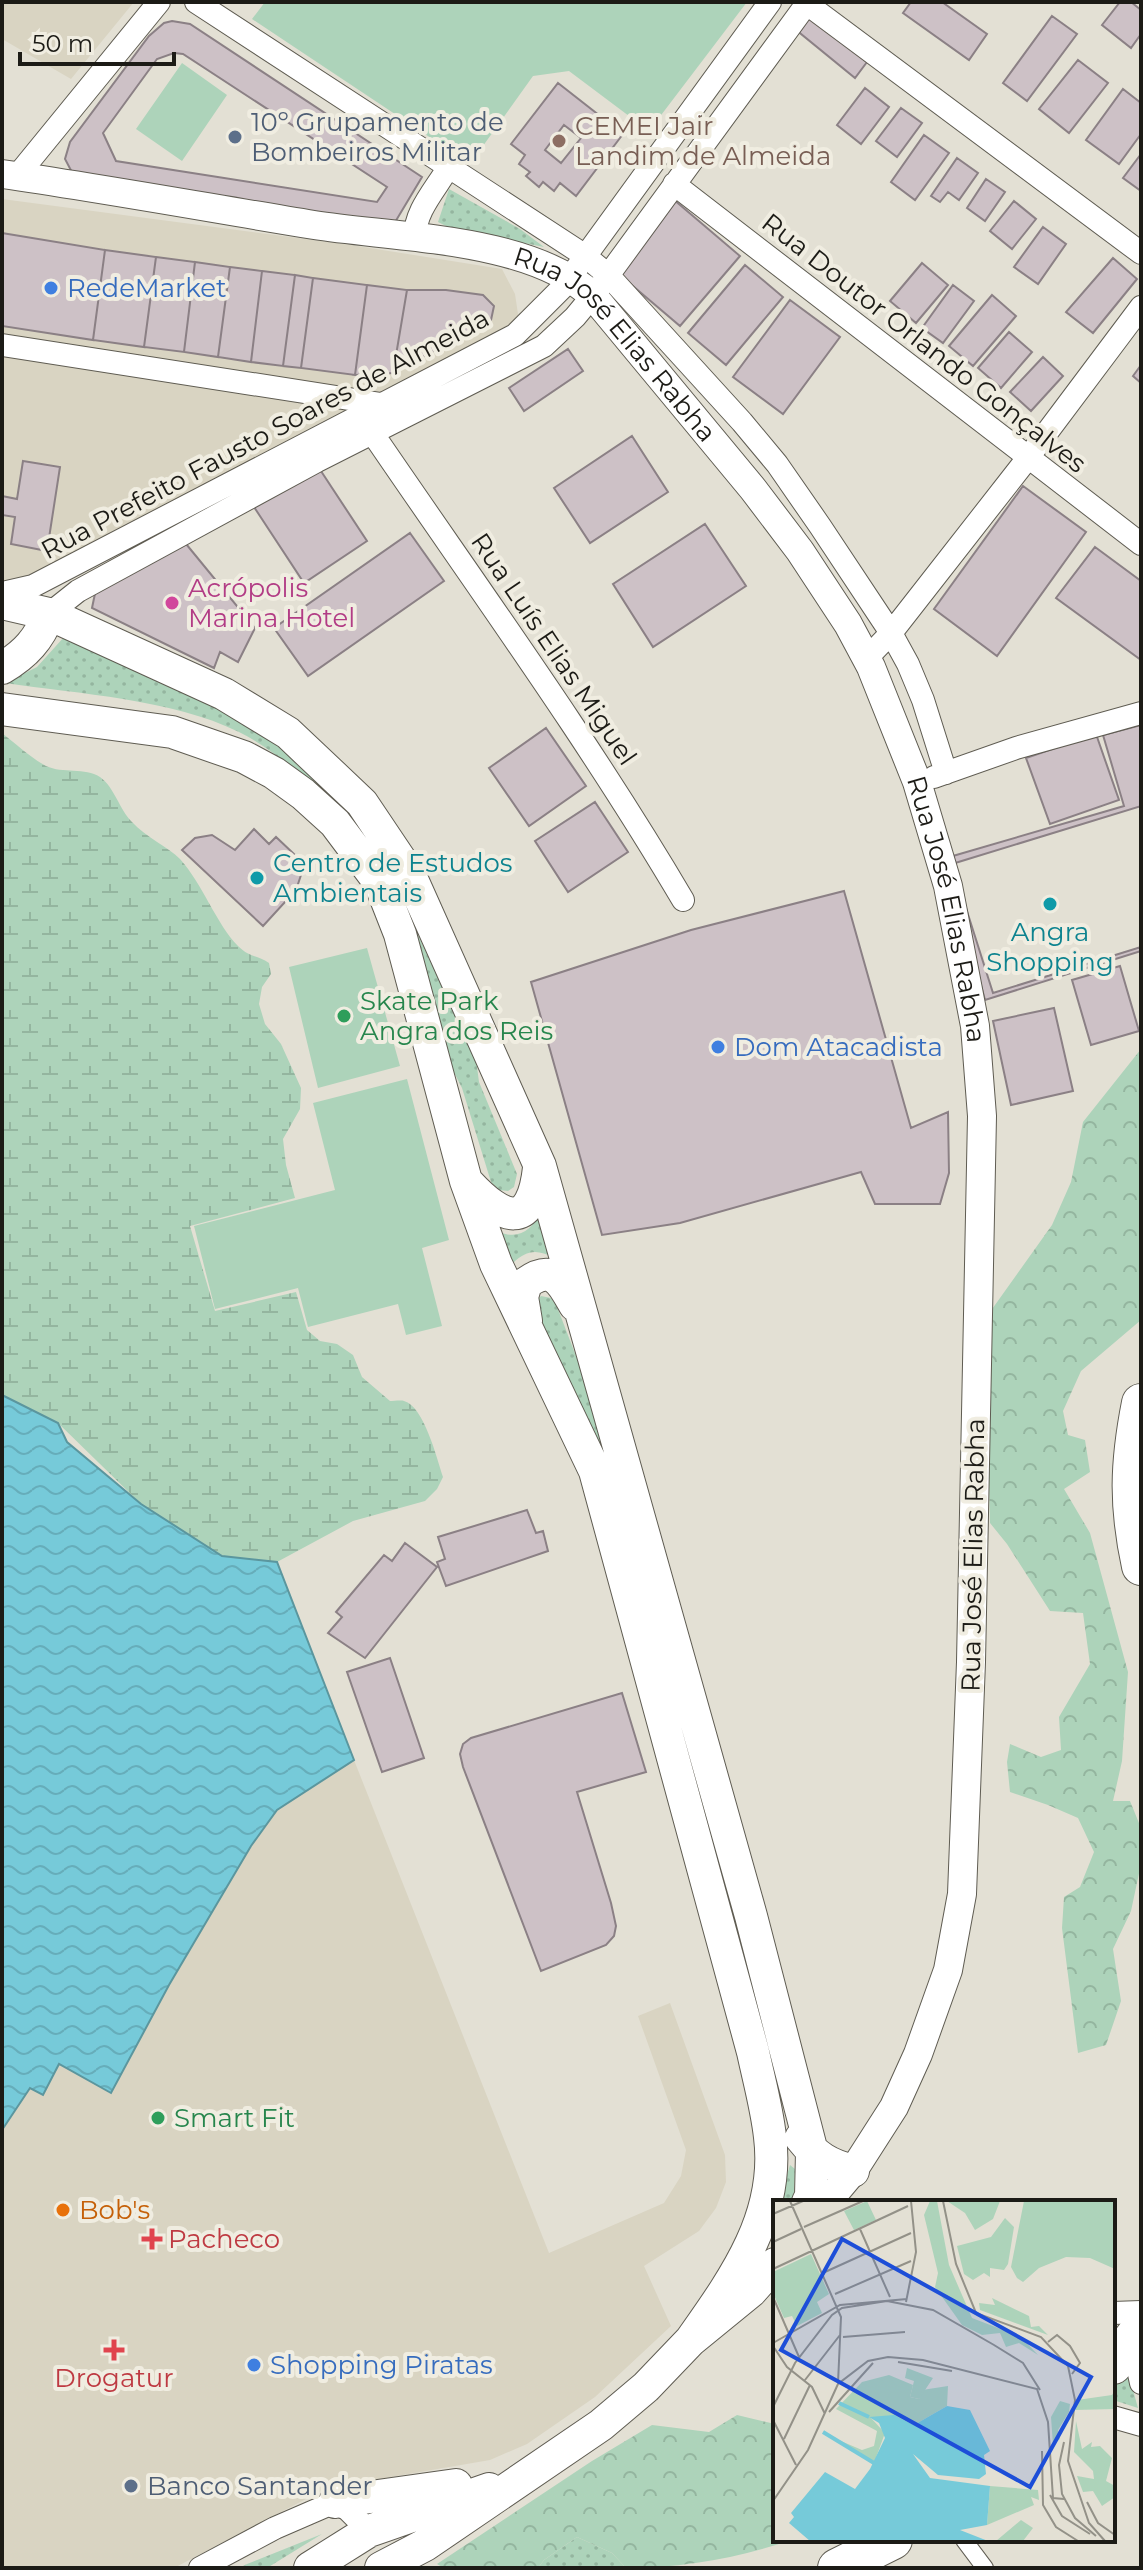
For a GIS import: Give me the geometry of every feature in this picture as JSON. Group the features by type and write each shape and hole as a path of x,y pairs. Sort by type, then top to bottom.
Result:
{"highway":[{"path":"1141,1403 1132,1447 1131,1520 1141,1566"},
{"path":"837,2568 889,2542"}],"main road":[{"path":"2,603 49,614 224,694 288,733 362,803 409,873 540,1166 751,1916 812,2152 809,2200"},
{"path":"2,669 33,645 49,614"},
{"path":"2,662 2,669"},
{"path":"2,709 191,737 244,757 303,794 335,823 380,883 400,934 466,1181 496,1264 595,1471 753,2052 770,2138 770,2187 760,2227 735,2277 691,2340"},
{"path":"466,1181 495,1208 506,1214 518,1213 529,1205 535,1195 540,1166"},
{"path":"530,1338 522,1297 526,1283 536,1276 549,1274 561,1281 584,1322"},
{"path":"753,2052 776,2104 812,2152 830,2165 853,2171"},
{"path":"381,2568 418,2549 601,2425 646,2387 691,2340 751,2291 773,2266"},
{"path":"310,2568 350,2522 530,2475"},
{"path":"350,2522 530,2475"},
{"path":"350,2522 399,2550 418,2549"}],"street":[{"path":"10,175 52,132 159,2"},
{"path":"196,2 448,168 577,266"},
{"name":"Rua Prefeito Fausto Soares de Almeida","path":"49,614 78,591 312,452 381,404 523,329 577,266 770,2"},
{"path":"808,3 1141,253"},
{"name":"Rua Prefeito Fausto Soares de Almeida","path":"2,593 33,586 312,452 373,434 544,346 569,323 600,285 808,3"},
{"path":"52,132 46,145 46,162 58,179 71,185"},
{"path":"415,238 419,215 448,168"},
{"name":"Rua José Elias Rabha","path":"10,175 331,228 456,242 577,266 600,285 800,551 848,624 866,659 917,782 951,902 975,1026 982,1116 971,1662 962,1894 948,1970 918,2054 894,2107 853,2171 829,2200"},
{"name":"Rua Doutor Orlando Gonçalves","path":"674,184 1141,544"},
{"path":"600,285 702,375 777,464 891,633 923,700 946,773"},
{"path":"866,659 891,633 1027,459 1141,307"},
{"path":"2,345 381,404"},
{"name":"Rua Luís Elias Miguel","path":"373,434 638,824 683,900"},
{"path":"917,782 1016,748 1141,713"},
{"path":"1128,2332 1141,2383"},
{"path":"1115,2418 1141,2425"},
{"path":"200,2568 285,2523 350,2522"},
{"path":"966,2542 985,2568"}],"shaded area":[{"path":"2,2 134,2 71,79 2,39"},
{"path":"2,199 351,245 502,269 515,294 518,314 515,335 2,593"},
{"path":"354,1760 549,2253 664,2203 681,2176 686,2150 638,2016 670,2003 725,2155 726,2182 716,2208 699,2231 644,2266 671,2326 595,2397 527,2444 490,2460 327,2488 174,2568 2,2568 2,2130 30,2087 43,2094 59,2064 111,2093 169,1985 251,1846 277,1810"}],"green space":[{"path":"265,2 747,2 649,131 569,71 533,76 470,164 252,19"},
{"path":"182,63 227,95 182,161 136,129"},
{"path":"449,189 520,229 544,247 450,228 438,222"},
{"path":"64,637 200,697 266,736 320,781 346,815 268,749 213,721 125,699 5,683 37,667"},
{"path":"2,733 46,766 88,772 100,777 132,822 180,859 238,946 269,963 271,974 262,987 259,1004 265,1024 281,1044 301,1088 300,1109 283,1139 295,1198 190,1226 215,1311 296,1292 307,1330 320,1341 337,1344 353,1355 362,1377 390,1401 404,1401 418,1412 443,1477 425,1501 353,1521 277,1562 222,1556 141,1504 58,1423 2,1395"},
{"path":"389,873 476,1059 479,1082 517,1174 514,1187 508,1191 499,1190 491,1182 462,1088 439,1043"},
{"name":"Skate Park Angra dos Reis","path":"367,948 400,1066 318,1088 289,967"},
{"path":"1141,1049 1141,1320 1081,1371 1063,1411 1068,1435 1085,1440 1090,1472 1064,1489 1090,1533 1128,1672 1122,1761 1113,1801 1130,1801 1141,1828 1141,1864 1131,1911 1113,1949 1121,2001 1106,2045 1078,2053 1062,1928 1064,1897 1080,1887 1094,1852 1078,1818 1010,1792 1007,1762 1010,1744 1041,1757 1061,1750 1059,1717 1090,1664 1083,1613 1050,1611 990,1523 985,1319 1052,1225 1071,1182 1083,1122"},
{"path":"407,1079 449,1240 422,1248 442,1326 406,1335 398,1304 308,1327 298,1288 215,1309 194,1226 335,1190 313,1103"},
{"path":"540,1211 554,1258 532,1252 513,1263 499,1232 513,1235 524,1232"},
{"path":"541,1296 551,1298 556,1304 599,1416 759,2001 744,1977 535,1311 535,1302"},
{"path":"790,2165 795,2169 794,2200 780,2200"},
{"path":"1126,2365 1138,2408 1115,2401 1115,2379"},
{"path":"737,2415 773,2424 773,2542 784,2542 689,2564 626,2568 612,2553 577,2537 544,2560 538,2568 444,2568 437,2564 652,2425 709,2432"},
{"path":"322,2534 267,2568 239,2568 247,2564"},
{"path":"577,2537 612,2553 626,2568 538,2568 544,2560"}],"water":[{"path":"2,1395 58,1423 67,1442 141,1504 222,1556 277,1562 354,1760 277,1810 251,1846 169,1985 111,2093 59,2064 43,2095 30,2088 2,2130"}],"building":[{"path":"911,2 942,2 987,34 969,60 903,13"},
{"path":"1120,2 1131,2 1141,10 1141,34 1131,48 1102,25"},
{"path":"808,13 867,62 855,78 795,29"},
{"path":"1052,16 1077,34 1027,101 1003,83"},
{"path":"164,23 190,24 422,177 388,234 75,178 65,159 70,142 149,36","holes":["174,53 183,54 387,187 377,202 116,161 103,133 157,59"]},
{"path":"1078,60 1108,83 1069,133 1039,109"},
{"path":"558,83 623,134 576,196 560,183 554,191 543,182 539,187 526,176 530,172 519,164 525,155 511,144","holes":["564,125 581,138 561,163 545,150"]},
{"path":"865,88 889,107 861,144 837,125"},
{"path":"1123,89 1141,103 1141,134 1119,164 1086,140"},
{"path":"901,108 922,123 897,157 876,141"},
{"path":"924,135 949,153 915,200 891,182"},
{"path":"1141,154 1141,191 1123,178"},
{"path":"957,158 978,173 959,200 948,192 940,202 931,196"},
{"path":"986,179 1005,192 985,221 967,208"},
{"path":"673,199 740,256 680,326 614,270"},
{"path":"1014,201 1036,219 1012,249 990,231"},
{"path":"1043,227 1066,244 1038,284 1014,267"},
{"name":"RedeMarket","path":"2,233 105,250 93,340 2,326"},
{"path":"105,250 156,257 144,347 93,340"},
{"path":"156,257 195,262 184,352 144,347"},
{"path":"1113,258 1137,279 1093,333 1066,312"},
{"path":"195,262 230,267 218,357 184,352"},
{"path":"922,263 948,285 916,323 890,301"},
{"path":"745,265 783,297 726,365 688,333"},
{"path":"230,267 262,271 251,362 218,357"},
{"path":"262,271 295,275 283,366 251,362"},
{"path":"295,275 313,278 301,368 283,366"},
{"path":"313,278 367,285 355,375 301,368"},
{"path":"367,285 407,290 393,373 355,375"},
{"path":"953,285 974,301 943,343 922,328"},
{"path":"407,290 446,290 483,295 494,306 491,320 393,373"},
{"path":"992,295 1016,316 973,366 949,346"},
{"path":"790,300 840,337 783,414 733,377"},
{"path":"1009,332 1032,352 1001,388 978,368"},
{"path":"568,349 583,371 524,411 509,388"},
{"path":"1043,357 1063,376 1031,411 1010,392"},
{"path":"1141,365 1141,383 1133,376"},
{"path":"632,436 668,492 590,543 554,488"},
{"path":"23,461 60,467 47,551 11,544 15,517 2,515 2,496 17,499"},
{"path":"317,465 367,541 304,583 254,507"},
{"path":"1023,486 1086,532 997,656 934,609"},
{"path":"705,524 746,586 653,647 613,584"},
{"path":"410,533 444,581 308,676 274,628"},
{"path":"182,539 255,628 238,662 220,652 214,668 92,608 97,584"},
{"path":"1095,547 1141,581 1141,660 1056,598"},
{"name":"Angra Shopping","path":"1141,725 1141,951 985,1000 946,858 1124,806 1103,735"},
{"path":"546,728 586,786 529,826 489,768"},
{"path":"1096,734 1119,800 1050,824 1026,758"},
{"path":"595,802 628,852 568,892 535,841"},
{"name":"Angra Shopping","path":"1141,806 1141,947 993,993 952,864"},
{"name":"Centro de Estudos Ambientais","path":"254,829 269,844 276,837 294,854 288,860 301,875 296,890 263,926 182,850 195,838 212,835 235,850"},
{"name":"Dom Atacadista","path":"844,891 911,1128 948,1112 949,1173 940,1204 875,1204 861,1172 680,1223 602,1235 531,982 691,930"},
{"path":"1120,966 1139,1031 1091,1045 1072,980"},
{"path":"1054,1008 1073,1091 1011,1105 993,1021"},
{"path":"527,1510 536,1533 543,1531 548,1551 446,1586 437,1562 445,1559 438,1537"},
{"path":"405,1543 437,1567 365,1658 328,1633 342,1617 336,1612 384,1555 392,1561"},
{"path":"390,1658 424,1758 382,1772 347,1672"},
{"path":"622,1693 646,1772 577,1792 611,1903 616,1926 614,1936 606,1945 541,1971 460,1754 463,1744 471,1738"}],"place":[{"name":"10º Grupamento de Bombeiros Militar","path":"235,137"},
{"name":"CEMEI Jair Landim de Almeida","path":"559,141"},
{"name":"RedeMarket","path":"51,288"},
{"name":"Acrópolis Marina Hotel","path":"172,603"},
{"name":"Centro de Estudos Ambientais","path":"257,878"},
{"name":"Angra Shopping","path":"1050,904"},
{"name":"Skate Park Angra dos Reis","path":"344,1016"},
{"name":"Dom Atacadista","path":"718,1047"},
{"name":"Smart Fit","path":"158,2118"},
{"name":"Bob's","path":"63,2210"},
{"name":"Pacheco","path":"152,2239"},
{"name":"Drogatur","path":"114,2350"},
{"name":"Shopping Piratas","path":"254,2365"},
{"name":"Banco Santander","path":"131,2486"}]}
